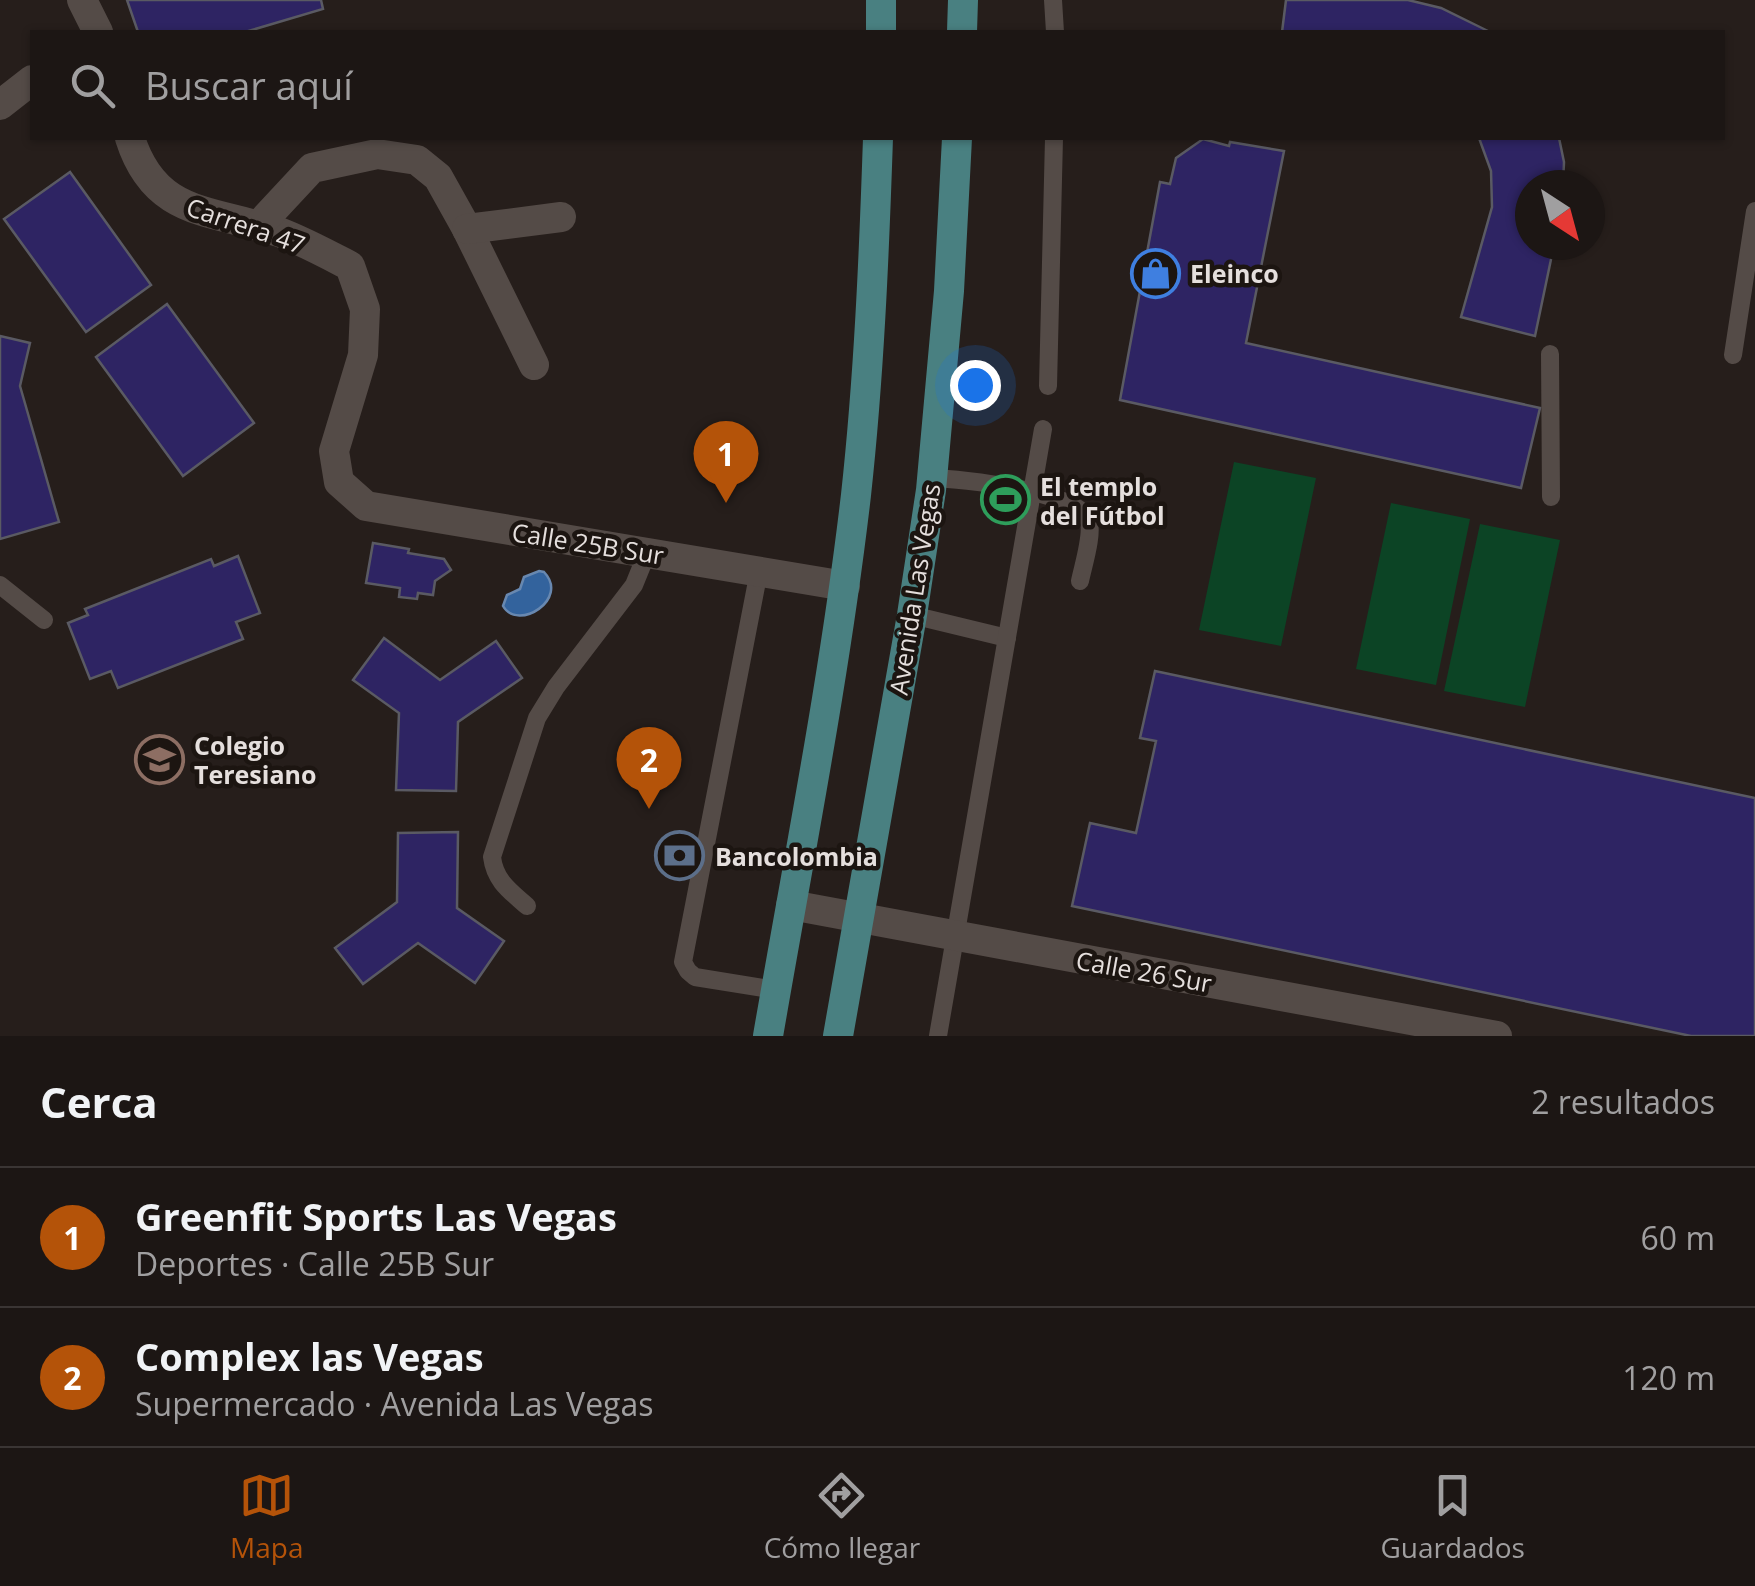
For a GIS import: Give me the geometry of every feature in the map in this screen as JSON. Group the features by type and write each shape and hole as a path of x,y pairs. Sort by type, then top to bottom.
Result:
{"main road":[{"path":"880,30 881,0"},
{"path":"962,30 963,0"},
{"path":"768,1036 844,586 868,372 878,140"},
{"name":"Avenida Las Vegas","path":"838,1036 912,615 932,478 949,291 957,140"}],"street":[{"path":"82,0 95,30"},
{"path":"0,105 30,82"},
{"name":"Carrera 47","path":"131,140 142,169 157,189 181,204 282,234 350,266 365,309 363,355 334,451 339,482"},
{"path":"258,226 312,168 376,154 416,160 438,177 534,365"},
{"path":"467,229 561,217"},
{"name":"Calle 25B Sur","path":"339,482 366,506 844,586"},
{"name":"Calle 26 Sur","path":"790,905 1497,1036"}],"lane":[{"path":"1053,0 1055,30"},
{"path":"1048,386 1054,140"},
{"path":"1734,355 1755,211"},
{"path":"1550,354 1551,496"},
{"path":"938,1036 1043,429"},
{"path":"932,478 1032,491 1073,504 1087,515 1090,528 1080,580"},
{"path":"527,906 501,883 492,857 537,718 634,585 647,553"},
{"path":"760,571 683,962 694,978 776,990"},
{"path":"0,585 44,620"},
{"path":"912,615 1008,638"}],"green space":[{"path":"1234,462 1316,478 1281,646 1199,630"},
{"path":"1391,503 1470,519 1436,685 1356,669"},
{"path":"1480,524 1560,540 1525,707 1444,691"}],"water":[{"path":"539,571 550,582 551,592 546,601 529,614 510,613 503,606 507,595 520,589 524,577"}],"building":[{"path":"127,0 321,0 323,9 252,30 137,30"},
{"path":"1286,0 1408,0 1441,8 1486,30 1282,30"},
{"path":"1202,140 1284,151 1246,343 1540,408 1521,488 1120,400 1160,182 1170,184 1176,158"},
{"path":"1480,140 1559,140 1564,170 1515,170 1515,260 1551,260 1535,336 1461,317 1492,207 1491,171"},
{"path":"70,172 151,285 86,332 4,219"},
{"path":"167,304 254,423 183,476 96,357"},
{"path":"0,336 30,343 20,386 59,522 0,539"},
{"path":"373,543 444,559 451,570 435,581 433,595 418,593 417,599 399,597 400,588 366,583"},
{"path":"238,556 260,613 236,622 243,639 118,688 111,671 90,679 68,623 88,615 85,609 211,559 214,566"},
{"path":"384,638 440,680 496,641 522,678 458,722 456,791 396,790 399,713 353,680"},
{"path":"1155,671 1755,798 1755,1036 1691,1036 1072,906 1090,823 1136,833 1156,741 1140,738"},
{"path":"458,832 457,908 504,941 475,983 418,943 363,984 335,948 397,902 398,833"}],"place":[{"name":"Eleinco","path":"1155,273"},
{"name":"El templo del Fútbol","path":"1005,500"},
{"name":"Greenfit Sports Las Vegas","path":"726,503"},
{"name":"Colegio Teresiano","path":"159,759"},
{"name":"Complex las Vegas","path":"649,809"},
{"name":"Bancolombia","path":"680,856"}]}
